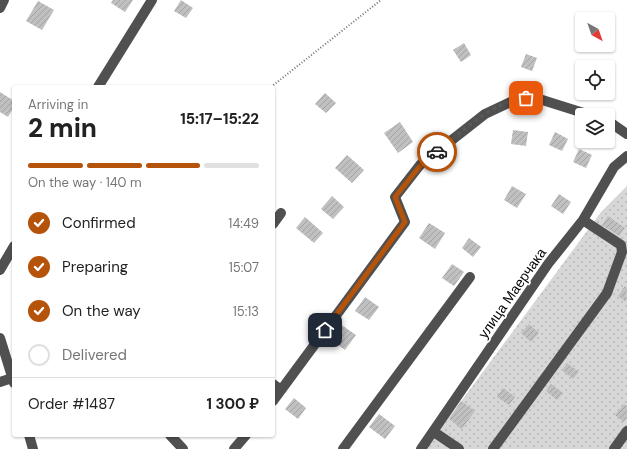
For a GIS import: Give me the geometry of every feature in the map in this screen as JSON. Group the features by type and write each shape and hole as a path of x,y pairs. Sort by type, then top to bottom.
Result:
{"street":[{"path":"0,8 4,0"},
{"path":"99,85 152,0"},
{"path":"277,387 405,222 395,197 420,166 484,114 517,99 536,98 575,110"},
{"path":"615,126 627,134"},
{"name":"улица Маерчака","path":"421,449 548,264 583,220 614,167 627,156"},
{"path":"275,221 281,213"},
{"path":"493,449 607,293 622,252 621,245 583,220"},
{"path":"0,270 12,249"},
{"path":"343,449 470,277"},
{"path":"0,338 12,378"},
{"path":"0,382 12,381"},
{"path":"614,449 627,431"},
{"path":"434,432 459,449"},
{"path":"30,437 33,449"},
{"path":"172,437 183,449"},
{"path":"234,449 244,437"}],"path":[{"path":"274,85 382,0"}],"shaded area":[{"path":"627,186 627,449 426,449 601,212"}],"building":[{"path":"113,0 133,0 125,12 111,3"},
{"path":"181,0 193,8 186,18 174,11"},
{"path":"38,1 54,10 42,30 26,21"},
{"path":"464,43 471,55 461,62 453,50"},
{"path":"526,54 537,58 532,71 521,67"},
{"path":"0,92 12,100 12,110 8,117 0,112"},
{"path":"325,93 336,103 326,113 315,104"},
{"path":"400,122 413,142 398,153 384,133"},
{"path":"513,130 528,132 526,146 511,144"},
{"path":"555,132 568,139 562,151 549,145"},
{"path":"579,149 592,155 586,168 573,162"},
{"path":"347,155 364,170 352,183 335,168"},
{"path":"512,186 526,194 517,208 504,200"},
{"path":"559,194 571,202 563,214 551,206"},
{"path":"332,196 344,207 333,219 321,209"},
{"path":"608,216 625,228 619,236 602,225"},
{"path":"305,217 323,233 314,243 296,228"},
{"path":"429,223 445,233 435,249 419,238"},
{"path":"469,238 481,247 473,257 462,248"},
{"path":"452,264 464,272 454,286 442,278"},
{"path":"625,286 627,288 626,302 618,296"},
{"path":"365,297 379,307 369,320 355,311"},
{"path":"340,324 356,335 345,350 330,339"},
{"path":"529,324 539,333 531,342 521,333"},
{"path":"567,363 579,372 573,379 562,370"},
{"path":"551,384 563,393 557,400 546,391"},
{"path":"503,388 515,397 509,405 497,397"},
{"path":"294,398 306,408 298,419 285,409"},
{"path":"461,401 475,411 462,429 449,419"},
{"path":"624,404 627,406 627,417 624,422 615,415"},
{"path":"379,414 395,426 385,439 369,427"}],"way so far":[{"path":"437,152 484,114 517,99 526,98"}],"route":[{"path":"325,330 405,222 395,197 420,166 437,152"}]}
